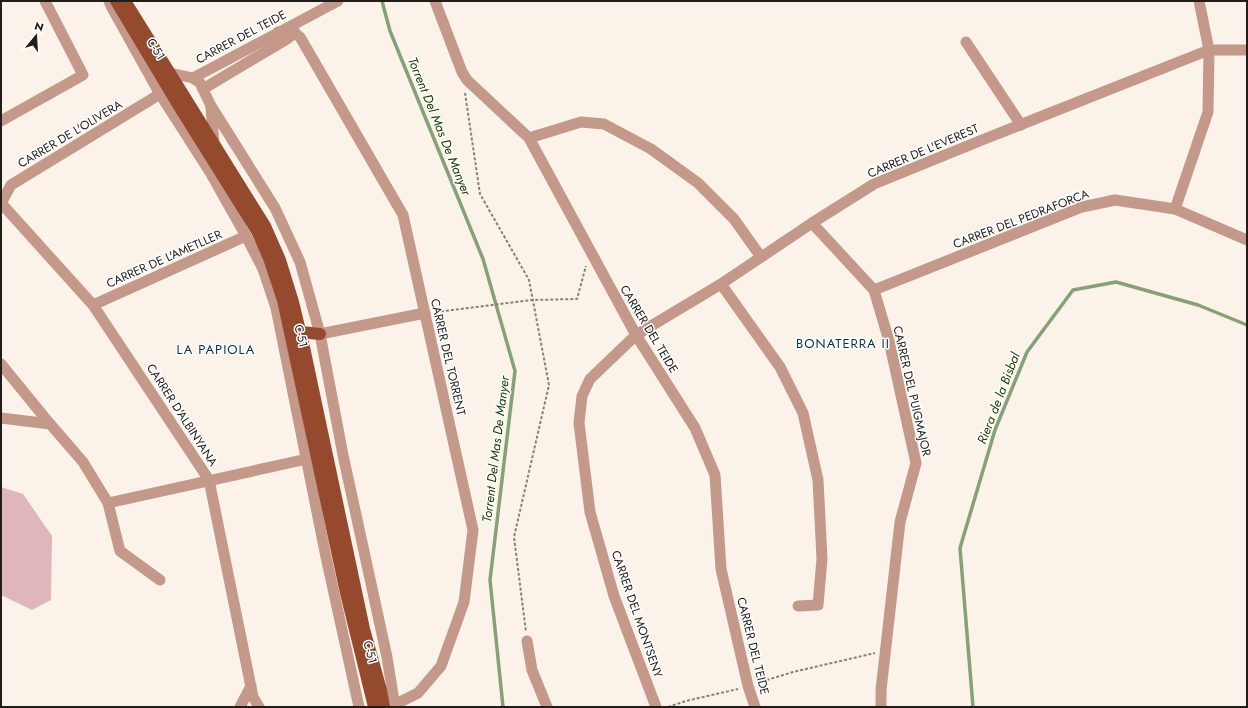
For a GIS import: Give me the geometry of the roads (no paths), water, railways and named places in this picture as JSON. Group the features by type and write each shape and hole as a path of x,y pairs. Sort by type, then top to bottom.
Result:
{"main road":[{"name":"C-51","path":"116,1 211,148 234,193 257,231 269,258 283,300 312,460 346,593 385,706"},
{"name":"C-51","path":"126,1 183,94 183,101 207,142 265,226 280,260 293,302 312,381 347,554 364,629 385,706"},
{"path":"262,242 273,254 296,327 300,332 320,334"},
{"path":"312,460 324,467 339,538 347,554"}],"street":[{"path":"1,121 83,75 45,1"},
{"path":"109,1 160,94 210,172 264,269 276,308 312,460 326,557 359,707"},
{"name":"CARRER DEL TEIDE","path":"193,78 338,1"},
{"name":"CARRER DEL TEIDE","path":"435,1 462,72 467,80 529,138 636,335 695,428 715,475 721,569 748,686 755,707"},
{"path":"1175,209 1208,112 1209,50 1199,1"},
{"name":"CARRER DEL TEIDE","path":"203,89 297,35 301,20"},
{"path":"278,32 297,35"},
{"name":"CARRER DEL TORRENT","path":"297,35 403,215 473,530 464,602 441,666 418,693 385,706"},
{"path":"966,42 1021,125"},
{"name":"CARRER DE L'EVEREST","path":"636,335 721,284 812,223 874,184 1209,50 1247,50"},
{"path":"170,73 193,78 200,83 211,106 278,215 300,262 320,334 343,455 387,657 385,706"},
{"path":"183,94 193,78"},
{"name":"CARRER DE L'OLIVERA","path":"1,203 11,185 160,94"},
{"path":"211,106 211,148"},
{"path":"529,138 581,122 604,124 651,149 698,183 734,219 762,257"},
{"path":"232,212 234,193"},
{"name":"CARRER DEL PEDRAFORCA","path":"874,290 1082,207 1116,200 1175,209 1247,240"},
{"name":"CARRER D'ALBINYANA","path":"1,203 93,305 209,480 253,697 260,707"},
{"name":"CARRER DEL PUIGMAJOR","path":"812,223 874,290 888,341 916,463 900,522 881,690 881,707"},
{"name":"CARRER DE L'AMETLLER","path":"93,305 246,236"},
{"path":"721,284 780,367 803,413 818,480 822,559 818,606 798,606"},
{"path":"320,334 425,313"},
{"name":"CARRER DEL MONTSENY","path":"636,335 590,379 582,396 578,423 590,512 614,596 656,707"},
{"path":"1,364 83,462 108,503 120,551 160,580"},
{"path":"1,418 50,424"},
{"path":"108,503 209,480 312,460"},
{"path":"527,641 532,670 547,707"},
{"path":"240,707 251,686"}],"waterway":[{"name":"Torrent Del Mas De Manyer","path":"382,1 390,31 483,259 515,371 490,580 503,707"},
{"name":"Riera de la Bisbal","path":"973,707 960,548 995,430 1027,352 1073,290 1116,282 1198,305 1247,325"}],"district":[{"name":"BONATERRA II","path":"843,343"},
{"name":"LA PAPIOLA","path":"216,349"}]}
